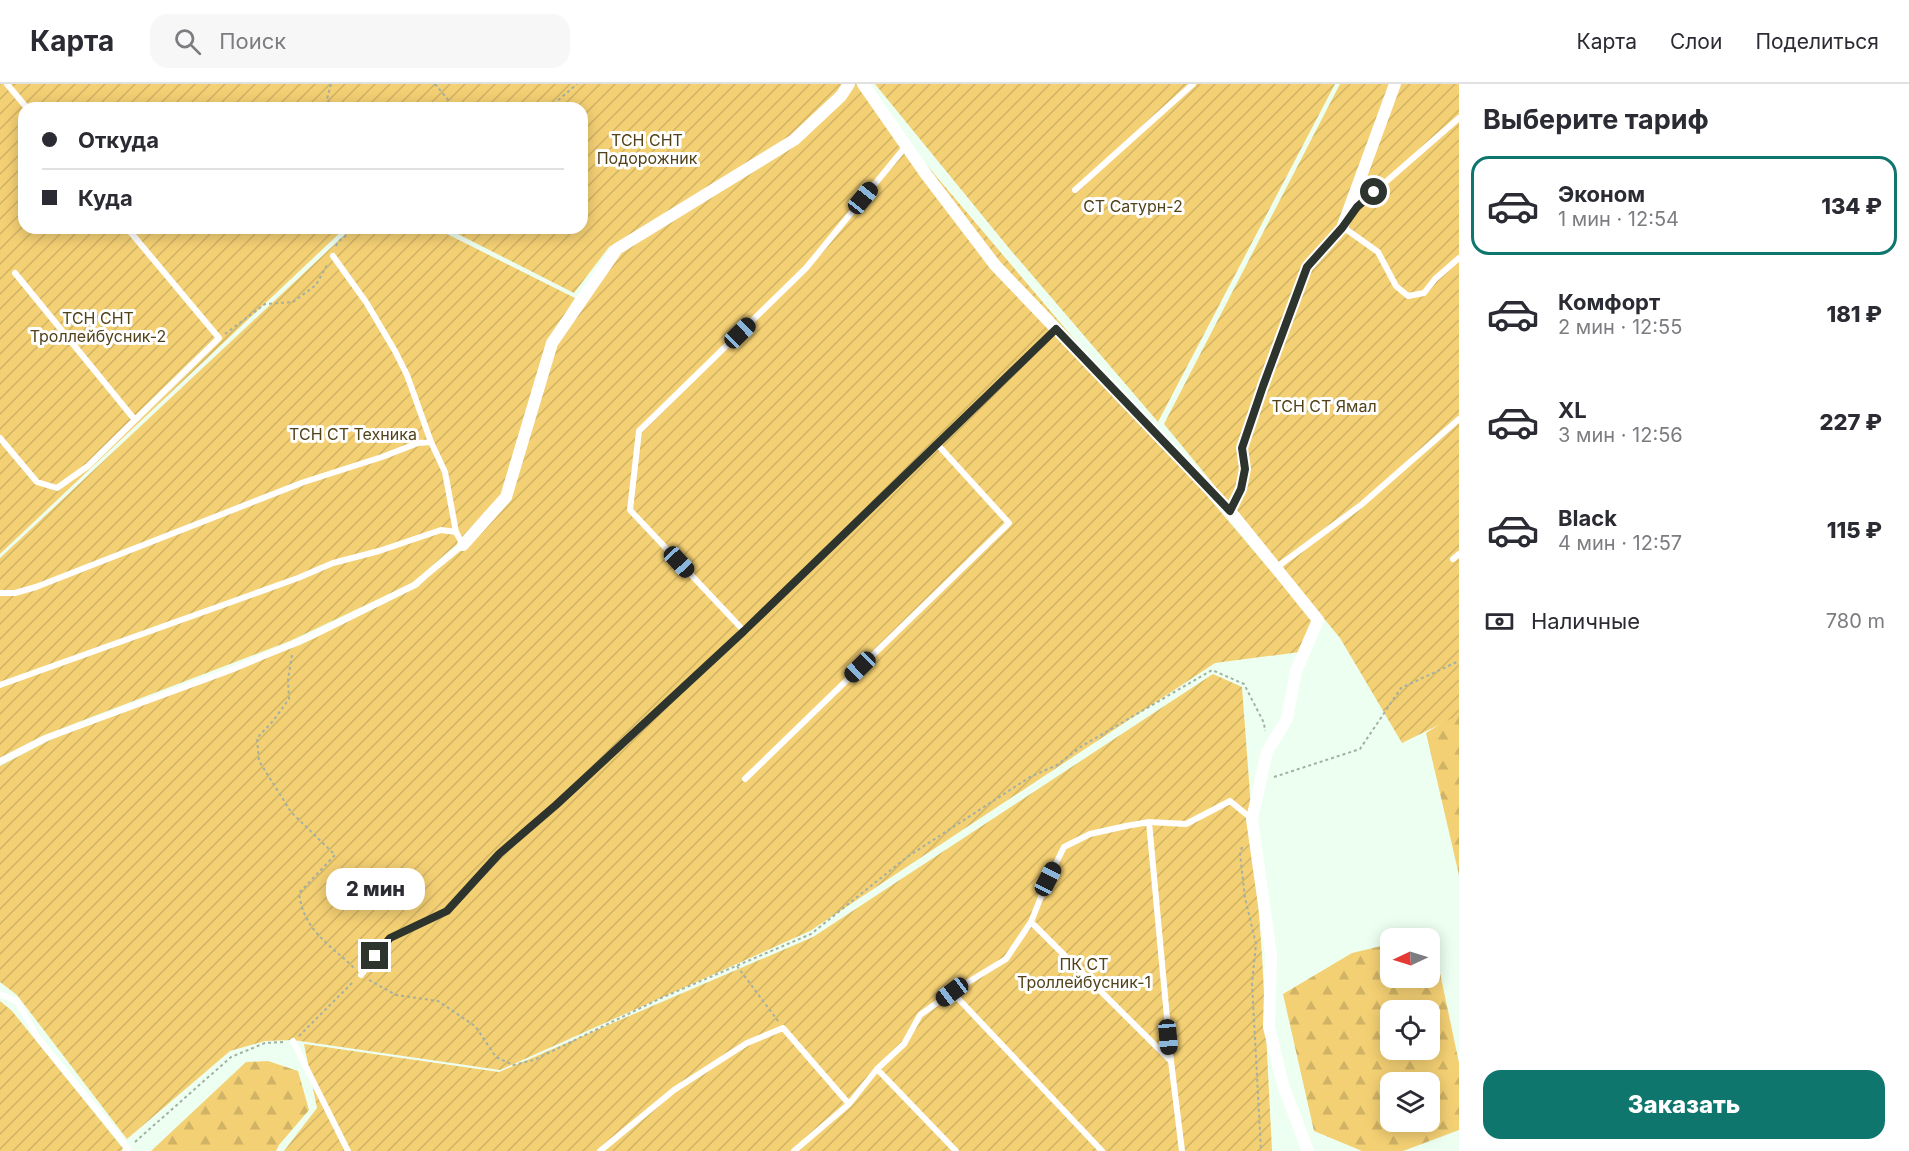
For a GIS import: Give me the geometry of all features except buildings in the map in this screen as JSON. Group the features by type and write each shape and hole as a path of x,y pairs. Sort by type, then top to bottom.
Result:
{"street":[{"path":"463,545 506,497 552,343 616,249 794,140 841,96 849,84"},
{"path":"863,84 995,265 1230,511 1318,620 1296,670 1287,719 1267,752 1252,819 1271,955 1269,1027 1283,1085 1308,1151"},
{"path":"1230,511 1241,489 1245,469 1242,448 1307,267 1342,228 1395,84"}],"lane":[{"path":"7,84 22,102"},
{"path":"1075,190 1193,84"},
{"path":"1459,118 1357,207 1342,228 1378,252 1396,286 1408,296 1424,293 1435,279 1459,258"},
{"path":"744,631 630,510 639,431 806,268 906,146"},
{"path":"0,438 37,482 57,488 88,466 219,338 132,234"},
{"path":"0,761 46,738 231,670 294,643 414,585 463,545 456,532 445,472 430,442 407,375 366,302 333,256"},
{"path":"15,273 135,420"},
{"path":"361,975 390,938 447,911 499,854 556,805 744,631 1056,329"},
{"path":"1277,567 1361,505 1459,419"},
{"path":"0,592 15,593 36,587 303,482 418,443 430,442"},
{"path":"745,779 1009,523 937,444"},
{"path":"0,685 333,563 379,551 441,530 456,532"},
{"path":"1453,559 1459,554"},
{"path":"795,1151 849,1104 877,1069 904,1044 920,1015 952,992 1006,959 1031,922 1048,879 1064,848 1090,834 1149,822 1186,824 1230,801 1252,819"},
{"path":"1149,822 1171,1061 1182,1151"},
{"path":"1031,922 1171,1061"},
{"path":"952,992 1102,1151"},
{"path":"0,994 17,1002 38,1038 126,1150"},
{"path":"600,1151 674,1090 747,1043 783,1029 849,1104"},
{"path":"293,1041 348,1151"},
{"path":"877,1069 956,1151"}],"path":[{"path":"329,102 327,99 331,84"},
{"path":"435,84 450,102"},
{"path":"556,102 577,84"},
{"path":"219,338 265,304 293,302 316,285 333,256 338,242 348,234"},
{"path":"294,643 288,679 289,699 257,738 259,761 291,812 335,855 299,893 301,909 322,940 361,975 396,995 438,1001 475,1026 496,1057 513,1065 534,1060 661,998 811,934 907,857 1030,777 1057,765 1082,746 1212,670 1244,684 1264,723 1267,752"},
{"path":"1260,782 1360,749 1401,688 1459,661"},
{"path":"1243,845 1240,854 1245,898 1256,944 1252,983 1261,1151"},
{"path":"737,966 783,1029"},
{"path":"126,1150 231,1057 265,1043 293,1041 361,975"}],"green space":[{"name":"ТСН СНТ Троллейбусник-2","path":"0,84 845,84 792,138 609,247 574,293 458,234 588,234 588,102 18,102 18,234 339,234 0,554"},
{"path":"854,84 858,84 1314,622 1300,652 1215,663 810,931 500,1070 293,1040 265,1041 230,1051 127,1139 17,995 0,982 0,766 50,740 300,645 418,587 509,500 556,344 619,252 796,143"},
{"name":"СТ Сатурн-2","path":"875,84 1335,84 1158,422 1008,247"},
{"name":"ТСН СТ Ямал","path":"1340,84 1459,84 1459,715 1402,743 1340,638 1164,424"},
{"name":"ТСН СТ Техника","path":"346,234 447,234 575,298 550,338 503,492 463,539 412,583 290,641 42,736 0,758 0,558"},
{"name":"ПК СТ Троллейбусник-1","path":"1213,674 1242,687 1262,955 1272,1151 284,1151 317,1108 304,1044 499,1072 813,937"},
{"path":"1459,712 1459,875 1426,733"},
{"path":"1380,946 1380,988 1440,988 1440,973 1459,1063 1459,1130 1403,1151 1362,1151 1314,1131 1283,994 1352,953"},
{"path":"0,1001 12,1011 125,1151 0,1151"},
{"path":"268,1061 298,1071 309,1110 276,1151 151,1151 246,1062"}],"route":[{"path":"375,956 390,938 447,911 499,854 556,805 744,631 1056,329 1230,511 1241,489 1245,469 1242,448 1307,267 1342,228 1357,207 1374,192"}],"park label":[{"name":"ТСН СНТ Подорожник","path":"647,149"}]}
